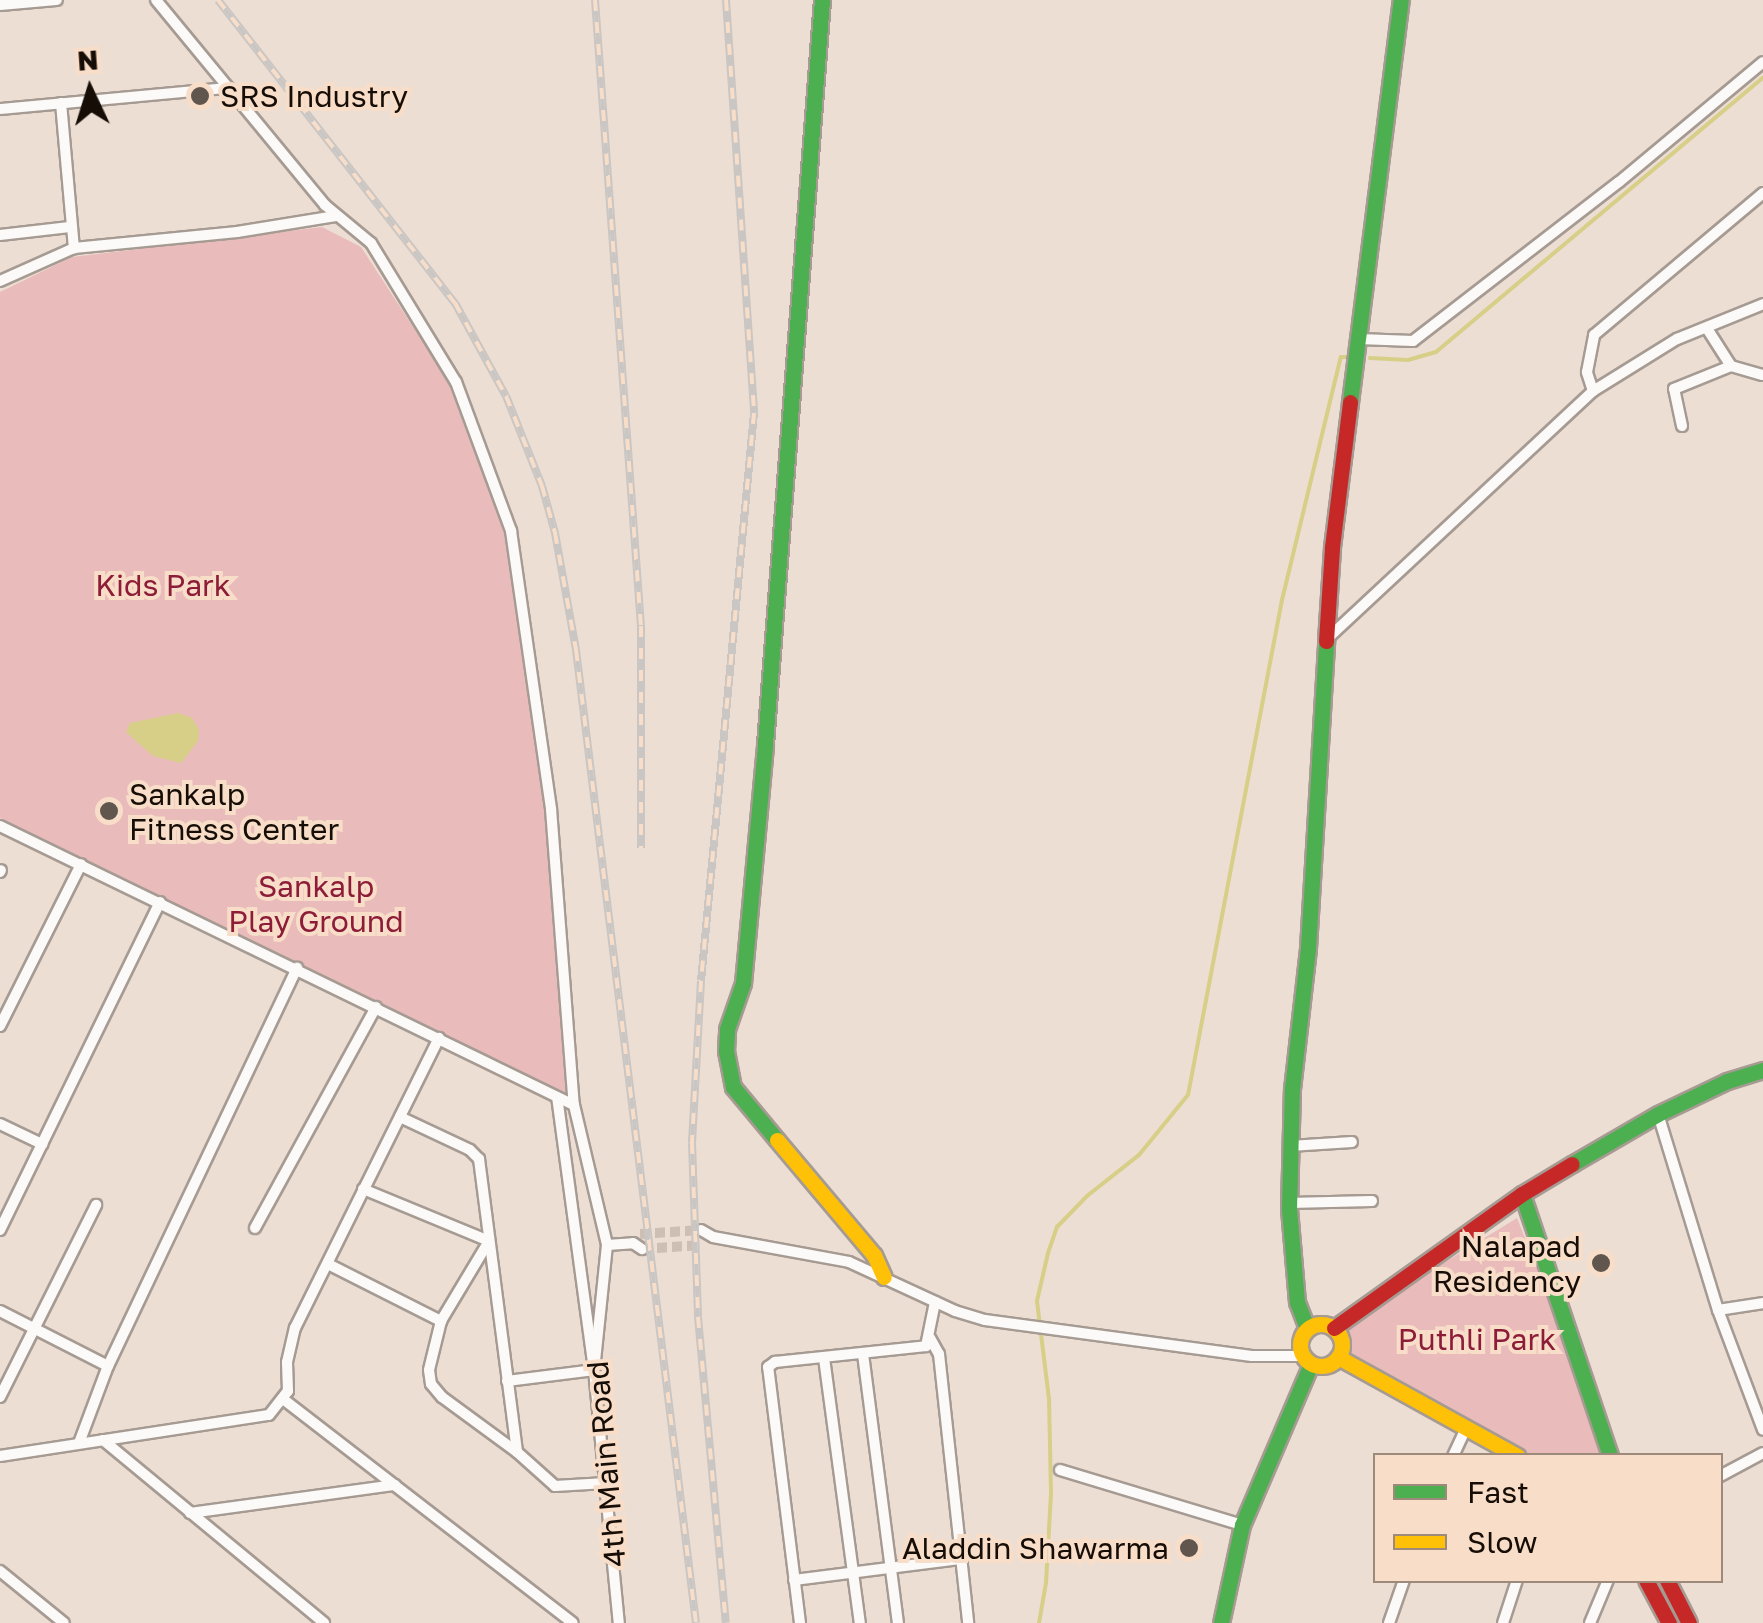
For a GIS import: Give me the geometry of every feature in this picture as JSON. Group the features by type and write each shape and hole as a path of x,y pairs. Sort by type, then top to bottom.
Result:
{"street":[{"path":"0,5 57,0"},
{"name":"4th Main Road","path":"156,0 336,216 370,243 456,382 511,531 551,808 574,1105 607,1246 594,1370 619,1623"},
{"path":"822,0 765,744 743,983 726,1029 726,1051 734,1087 874,1255 884,1276"},
{"path":"1307,1328 1297,1302 1289,1203 1290,1146 1332,547 1401,0"},
{"path":"1359,339 1413,341 1619,182 1763,62"},
{"path":"0,109 228,88"},
{"path":"61,103 74,248"},
{"path":"1593,391 1587,372 1594,335 1763,193"},
{"path":"0,281 74,248 237,232 336,216"},
{"path":"0,235 70,227"},
{"path":"1326,640 1593,391 1677,340 1763,304"},
{"path":"1708,330 1731,366"},
{"path":"1682,426 1674,389 1731,366 1763,375"},
{"path":"0,826 574,1105"},
{"path":"0,1026 81,864"},
{"path":"2,1222 160,902"},
{"path":"79,1443 108,1366 297,968"},
{"path":"255,1228 376,1007"},
{"path":"0,1456 251,1422 269,1416 288,1390 288,1350 295,1328 439,1038"},
{"path":"1334,1328 1522,1194 1658,1114 1727,1081 1763,1070"},
{"path":"507,1381 594,1370 557,1097"},
{"path":"1658,1114 1718,1310 1763,1430"},
{"path":"400,1117 470,1150 479,1159 516,1452"},
{"path":"0,1124 42,1144"},
{"path":"1290,1146 1352,1142"},
{"path":"363,1190 489,1241"},
{"path":"1522,1194 1609,1453"},
{"path":"1289,1203 1372,1201"},
{"path":"0,1397 96,1205"},
{"path":"701,1230 714,1237 808,1251 884,1276 967,1316 1054,1330 1306,1360 1325,1366 1338,1357 1342,1345 1334,1328 1320,1323 1307,1328 1300,1338 1306,1360 1242,1526 1220,1623"},
{"path":"702,1246 714,1237"},
{"path":"489,1241 441,1322 431,1351 431,1384 442,1397 555,1486 606,1483"},
{"path":"607,1246 638,1242"},
{"path":"328,1264 441,1322"},
{"path":"936,1302 930,1338 939,1354 968,1623"},
{"path":"1718,1310 1763,1303"},
{"path":"0,1311 108,1366"},
{"path":"800,1623 766,1375 775,1362 915,1349 930,1338"},
{"path":"863,1354 898,1623"},
{"path":"1338,1357 1512,1453"},
{"path":"824,1358 860,1623"},
{"path":"283,1399 573,1623"},
{"path":"1454,1453 1466,1428"},
{"path":"103,1440 324,1623"},
{"path":"1723,1474 1763,1453"},
{"path":"1060,1470 1242,1526"},
{"path":"190,1512 394,1485"},
{"path":"794,1580 960,1559"},
{"path":"0,1572 64,1623"},
{"path":"1389,1623 1403,1583"},
{"path":"1503,1623 1516,1583"},
{"path":"1590,1623 1607,1583"},
{"path":"1648,1583 1669,1623"},
{"path":"1669,1583 1689,1623"}],"green space":[{"path":"322,227 361,247 447,379 504,533 545,810 568,1097 0,818 0,292 72,257"},
{"name":"Puthli Park","path":"1517,1218 1611,1453 1518,1453 1342,1352 1338,1328"}],"shaded area":[{"path":"178,713 192,718 199,730 198,741 181,763 153,756 126,732 130,723"}],"waterway":[{"path":"1370,358 1408,360 1436,352 1763,78"},
{"path":"1039,1623 1046,1583 1051,1493 1049,1399 1037,1301 1048,1253 1057,1227 1087,1196 1139,1155 1188,1095 1282,600 1341,357 1350,357"}],"tunnel":[{"path":"640,1234 701,1230"},
{"path":"642,1249 702,1245"}],"railway":[{"path":"218,0 455,303 506,396 542,486 555,533 576,650 696,1623"},
{"path":"595,0 641,626 641,848"},
{"path":"726,0 754,413 701,981 692,1143 698,1317 726,1623"}],"traffic: fast":[{"path":"777,1140 733,1087 726,1051 727,1029 743,983 765,744 822,0"},
{"path":"1350,402 1401,0"},
{"path":"1307,1328 1297,1302 1289,1209 1292,1089 1308,948 1326,641"},
{"path":"1572,1164 1658,1114 1727,1081 1763,1070"},
{"path":"1522,1194 1609,1453"},
{"path":"1221,1623 1242,1525 1311,1364"}],"traffic: slow":[{"path":"777,1140 874,1255 884,1277"},
{"path":"1321,1324 1336,1330 1342,1345 1336,1360 1321,1366 1306,1360 1300,1345 1306,1330 1321,1324"},
{"path":"1338,1357 1512,1453"}],"traffic: jam":[{"path":"1326,641 1332,547 1350,402"},
{"path":"1334,1328 1522,1194 1572,1164"},
{"path":"1648,1583 1669,1623"},
{"path":"1669,1583 1689,1623"}],"place":[{"name":"SRS Industry","path":"200,96"},
{"name":"Sankalp Fitness Center","path":"109,811"},
{"name":"Nalapad Residency","path":"1601,1263"},
{"name":"Aladdin Shawarma","path":"1189,1548"}],"park label":[{"name":"Kids Park","path":"163,585"},
{"name":"Sankalp Play Ground","path":"316,903"}]}
